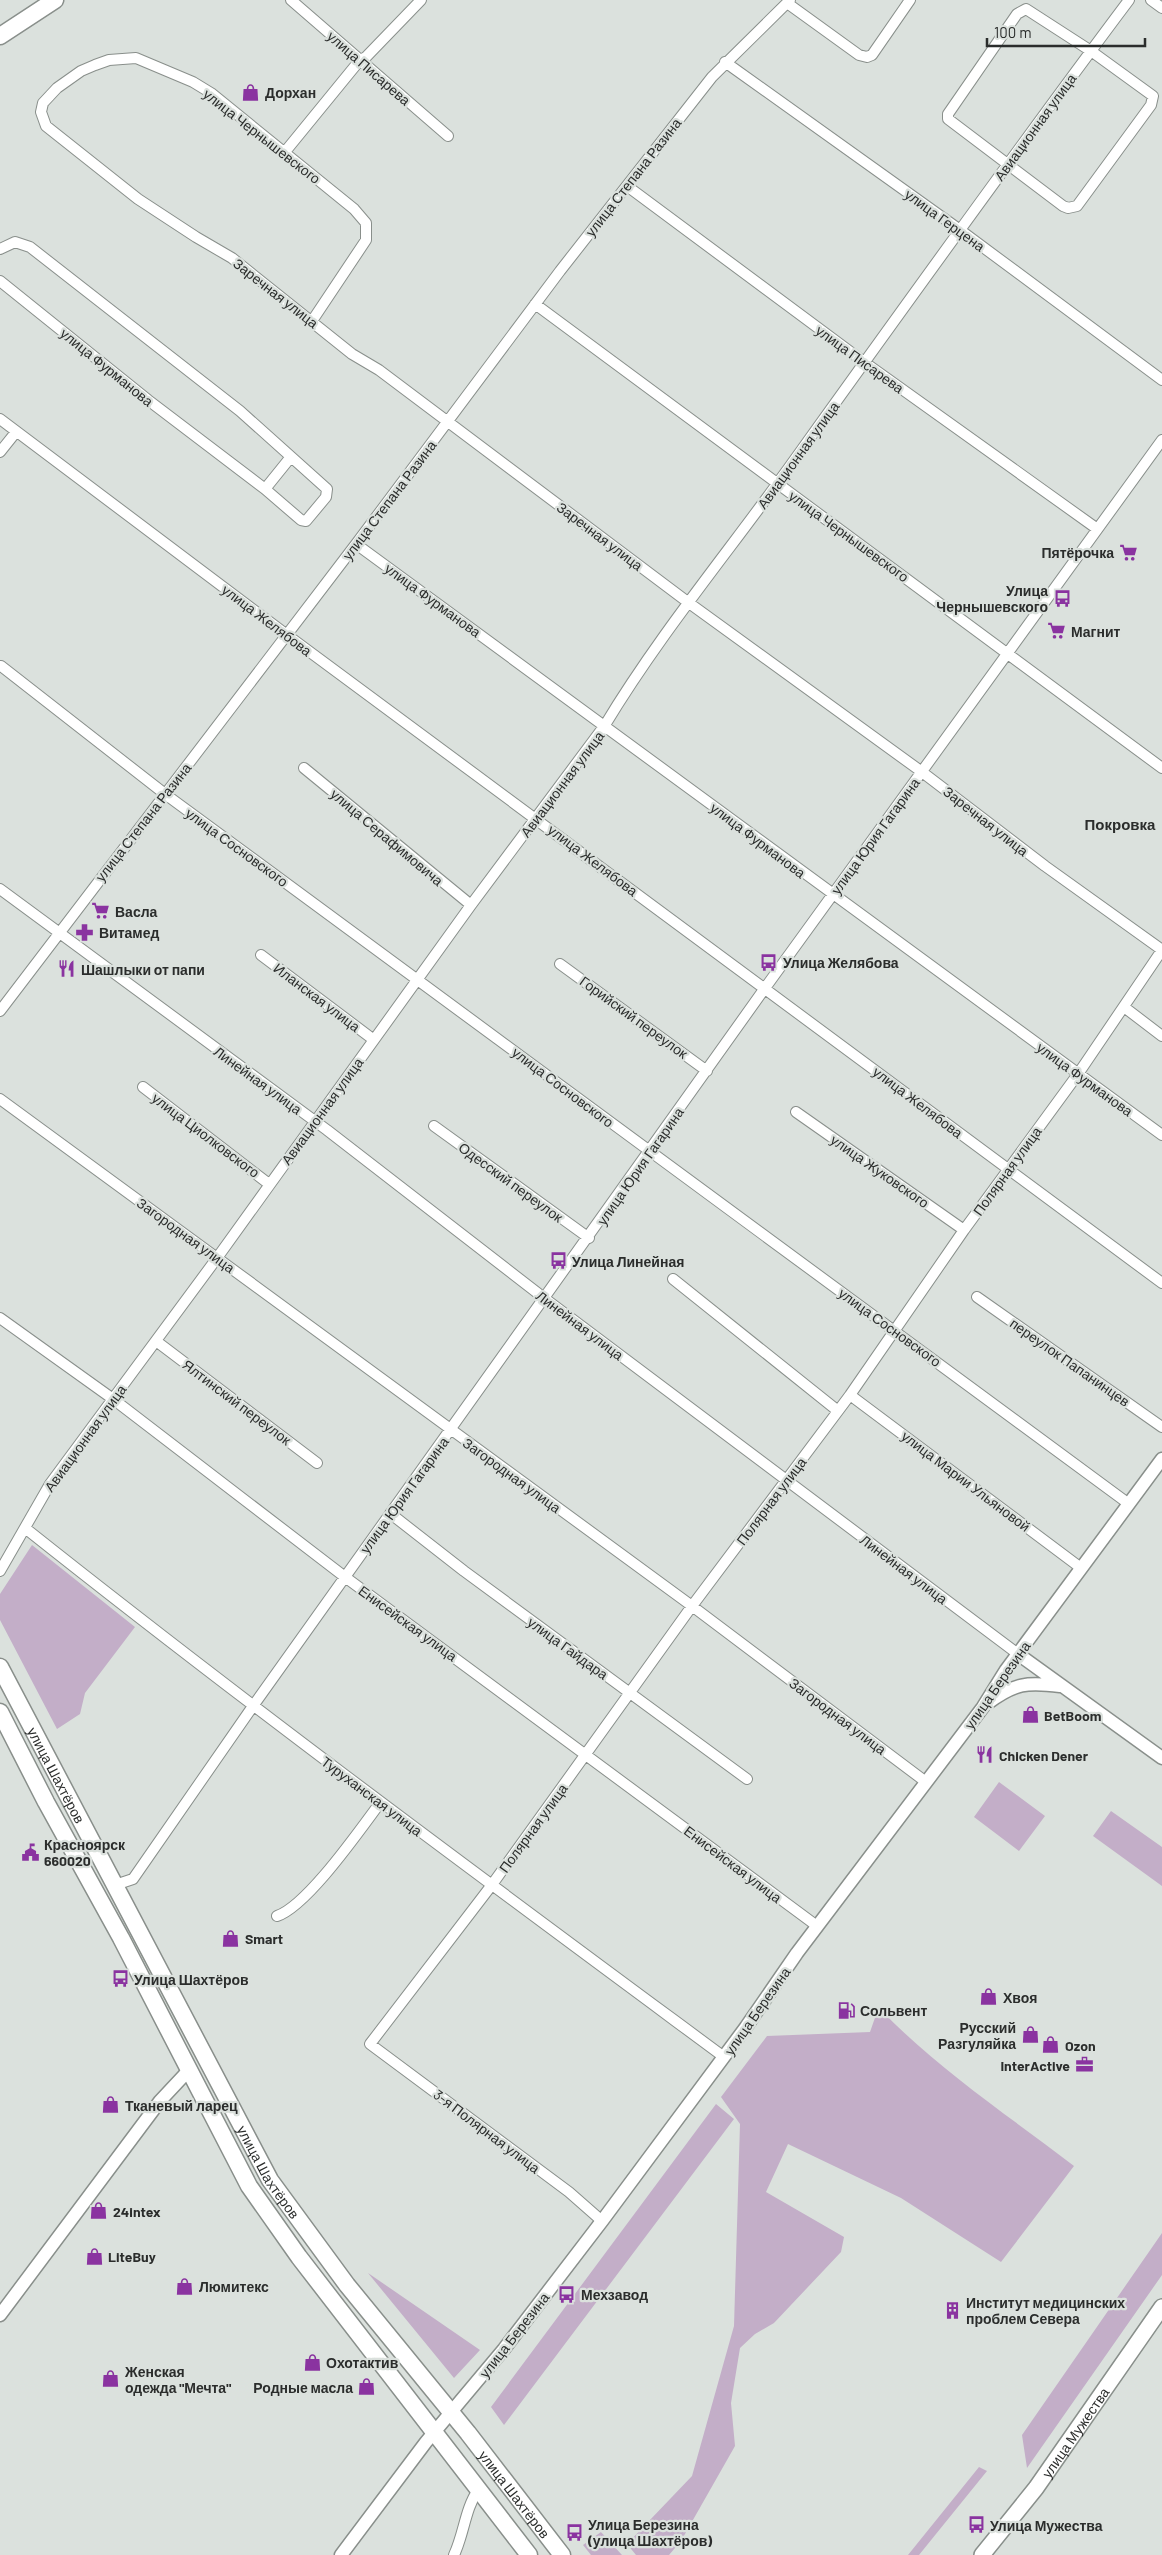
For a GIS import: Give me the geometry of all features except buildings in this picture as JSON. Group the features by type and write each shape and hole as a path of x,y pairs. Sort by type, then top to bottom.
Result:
{"main road":[{"path":"0,36 45,2"},
{"name":"улица Шахтёров","path":"0,1667 270,2180 324,2256 452,2414 562,2555"},
{"name":"улица Шахтёров","path":"0,1712 249,2186 298,2257 529,2555"},
{"name":"улица Мужества","path":"982,2555 1042,2480 1162,2307"}],"street":[{"name":"улица Писарева","path":"291,0 448,136"},
{"path":"284,153 360,60 421,0"},
{"path":"788,2 859,55 867,58 872,55 910,0"},
{"name":"Авиационная улица","path":"0,1571 50,1484 605,725 623,694 1007,164 1129,0"},
{"path":"1151,0 1162,8"},
{"name":"улица Степана Разина","path":"0,1011 356,544 535,304 627,186 725,62 788,2"},
{"path":"1022,10 1030,10 1091,51 1150,92 1153,101 1077,206 1068,208 950,123 948,114 1017,14 1022,10"},
{"name":"улица Чернышевского","path":"42,119 43,103 49,95 81,71 109,60 136,58 193,82 211,93 361,215 366,223 366,240 312,321"},
{"name":"улица Герцена","path":"725,62 960,230 1162,380"},
{"name":"Заречная улица","path":"42,119 46,126 138,198 232,258 447,423 922,772 1044,866 1162,950"},
{"name":"улица Писарева","path":"627,186 864,362 1096,528"},
{"name":"улица Фурманова","path":"0,249 14,242 30,247 240,411 290,458 327,489 328,493 306,521 303,522 265,488 148,400 0,281"},
{"name":"улица Чернышевского","path":"535,304 1162,768"},
{"name":"улица Желябова","path":"0,419 287,635 1162,1283"},
{"path":"0,452 16,432"},
{"name":"улица Юрия Гагарина","path":"115,1885 133,1879 253,1706 544,1298 589,1238 765,988 1096,528 1162,440"},
{"path":"265,488 290,458"},
{"name":"улица Фурманова","path":"356,544 605,725 832,896 1162,1135"},
{"name":"улица Сосновского","path":"1,666 165,794 1129,1504"},
{"name":"улица Серафимовича","path":"304,768 471,906"},
{"name":"Линейная улица","path":"0,889 58,934 314,1122 786,1481 1018,1654 1162,1758"},
{"name":"Полярная улица","path":"370,2044 491,1886 631,1694 692,1606 850,1395 964,1230 1078,1074 1162,950"},
{"name":"Иланская улица","path":"260,955 374,1040"},
{"name":"Горийский переулок","path":"560,964 707,1071"},
{"path":"1124,1007 1162,1036"},
{"name":"улица Циолковского","path":"143,1087 269,1184"},
{"name":"Загородная улица","path":"0,1099 692,1606 926,1782"},
{"name":"улица Жуковского","path":"796,1112 964,1230"},
{"name":"Одесский переулок","path":"434,1126 589,1238"},
{"path":"672,1279 838,1411"},
{"name":"переулок Папанинцев","path":"977,1297 1162,1427"},
{"name":"Енисейская улица","path":"0,1318 113,1399 345,1577 817,1926"},
{"name":"Ялтинский переулок","path":"156,1341 317,1463"},
{"name":"улица Марии Ульяновой","path":"850,1395 1081,1568"},
{"name":"улица Березина","path":"341,2555 434,2433 452,2414 602,2221 724,2057 817,1926 982,1707 1018,1654 1162,1458"},
{"name":"улица Гайдара","path":"391,1514 747,1779"},
{"name":"Туруханская улица","path":"25,1528 380,1803 724,2057"},
{"path":"982,1707 1006,1689 1022,1684 1062,1686"},
{"path":"276,1916 290,1910 327,1872 380,1803"},
{"name":"3-я Полярная улица","path":"370,2044 569,2192 602,2221"},
{"path":"0,2315 160,2101 189,2070"},
{"path":"454,2555 464,2528 469,2502 478,2490"}],"shaded area":[{"path":"32,1545 135,1627 85,1693 80,1714 57,1729 0,1620 0,1594"},
{"path":"999,1782 1045,1816 1019,1851 974,1817"},
{"path":"1111,1811 1162,1847 1162,1886 1093,1836"},
{"path":"882,2011 904,2033 951,2073 1074,2166 1001,2262 901,2198 788,2144 766,2192 844,2237 841,2252 774,2323 755,2334 740,2348 731,2403 735,2446 681,2541 669,2555 636,2555 627,2544 692,2476 734,2326 740,2124 721,2097 767,2036 870,2032 877,2012"},
{"path":"716,2104 734,2119 504,2425 491,2407"},
{"path":"1162,2233 1162,2275 1027,2468 1022,2435"},
{"path":"368,2273 480,2350 454,2378"},
{"path":"979,2467 987,2471 919,2555 908,2555"},
{"path":"601,2532 622,2555 591,2555 583,2545"}],"place":[{"name":"Дорхан","path":"251,92"},
{"name":"Пятёрочка","path":"1128,552"},
{"name":"Улица Чернышевского","path":"1062,598"},
{"name":"Магнит","path":"1057,631"},
{"name":"Васла","path":"101,911"},
{"name":"Витамед","path":"85,932"},
{"name":"Улица Желябова","path":"769,962"},
{"name":"Шашлыки от папи","path":"67,969"},
{"name":"Улица Линейная","path":"558,1261"},
{"name":"BetBoom","path":"1030,1715"},
{"name":"Chicken Dener","path":"985,1755"},
{"name":"Красноярск 660020","path":"30,1852"},
{"name":"Smart","path":"231,1938"},
{"name":"Улица Шахтёров","path":"120,1979"},
{"name":"Хвоя","path":"989,1997"},
{"name":"Сольвент","path":"846,2010"},
{"name":"Русский Разгуляйка","path":"1030,2035"},
{"name":"Ozon","path":"1051,2045"},
{"name":"InterActive","path":"1084,2065"},
{"name":"Тканевый ларец","path":"111,2105"},
{"name":"24intex","path":"99,2211"},
{"name":"LiteBuy","path":"94,2256"},
{"name":"Люмитекс","path":"185,2286"},
{"name":"Мехзавод","path":"567,2294"},
{"name":"Институт медицинских проблем Севера","path":"952,2310"},
{"name":"Охотактив","path":"312,2362"},
{"name":"Женская одежда \"Мечта\"","path":"111,2379"},
{"name":"Родные масла","path":"367,2387"},
{"name":"Улица Мужества","path":"976,2525"},
{"name":"Улица Березина (улица Шахтёров)","path":"574,2532"}],"district":[{"name":"Покровка","path":"1120,824"}]}
